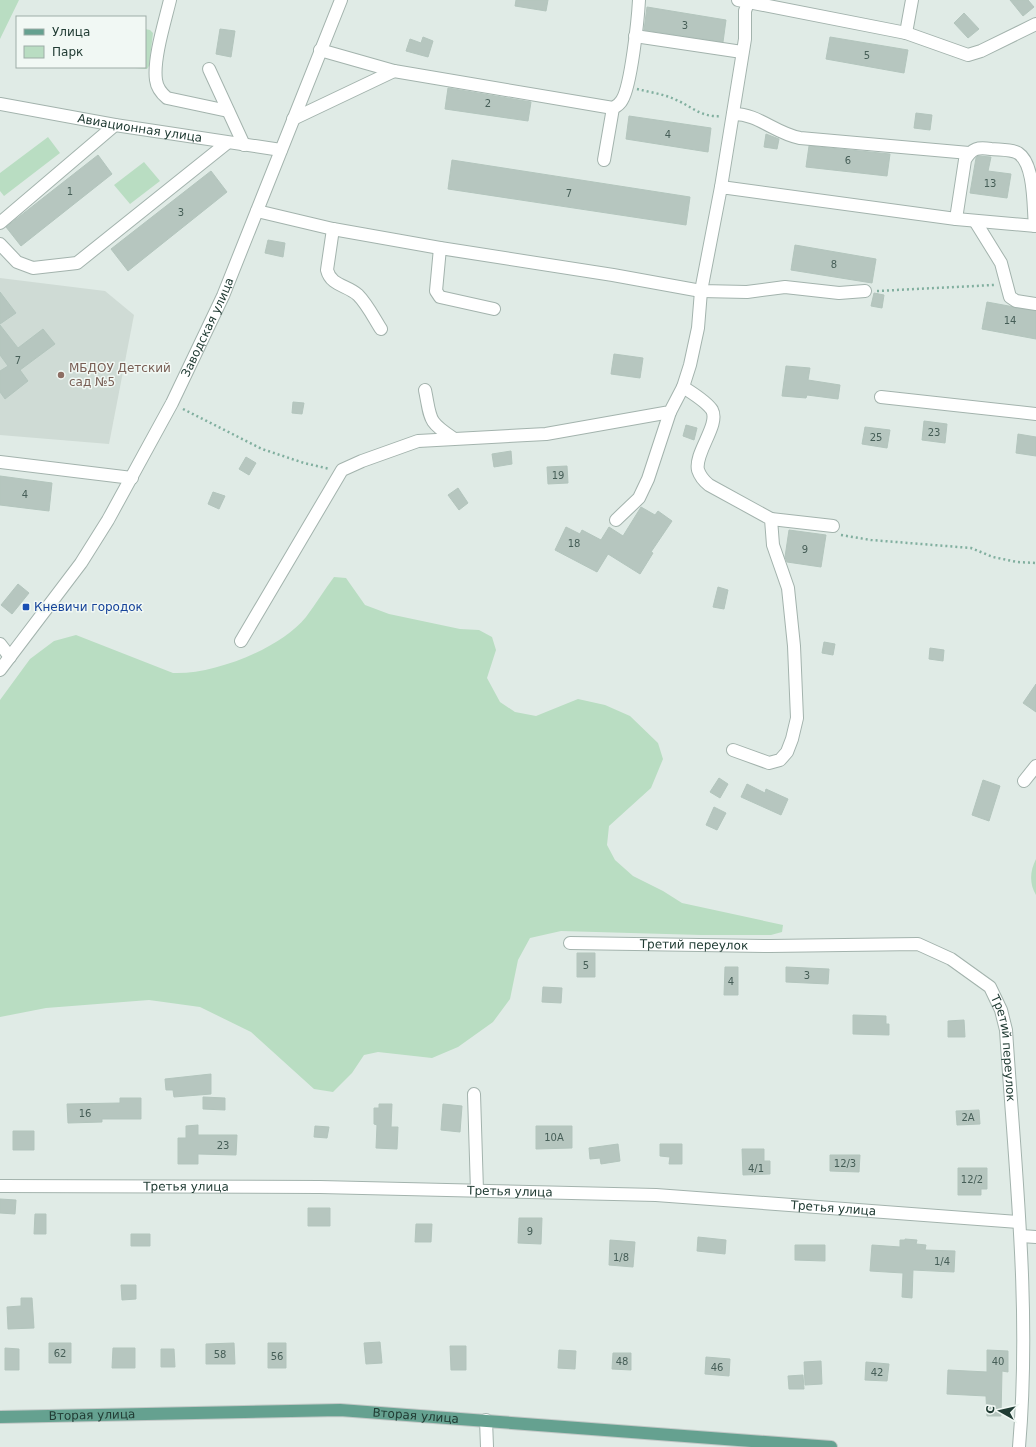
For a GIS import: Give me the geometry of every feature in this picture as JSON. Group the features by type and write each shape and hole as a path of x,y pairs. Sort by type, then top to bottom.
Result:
{"main road":[{"name":"Вторая улица","path":"0,1417 340,1410 486,1420 740,1444 831,1447"}],"street":[{"path":"170,0 155,67 156,81 160,91 167,98 228,111"},
{"name":"Заводская улица","path":"0,670 81,563 132,478 172,403 223,296 341,0"},
{"path":"604,160 613,108 622,101 627,86 635,36 638,0"},
{"path":"906,33 912,0"},
{"path":"616,520 639,498 648,479 670,412 683,387 690,366 696,336 701,291 721,187 745,38 745,1 839,18 906,33 968,55 981,51 1033,25"},
{"path":"635,36 742,52"},
{"path":"320,50 394,71 613,108"},
{"path":"209,68 244,144"},
{"path":"293,119 394,71"},
{"name":"Авиационная улица","path":"0,104 115,126 281,150"},
{"path":"733,114 748,115 785,135 800,138 970,153"},
{"path":"0,223 115,126"},
{"path":"0,244 17,262 33,268 77,263 227,143"},
{"path":"721,187 956,219 1035,226 1030,171 1025,160 1017,153 1011,151 980,147 970,153 965,160 956,219"},
{"path":"257,211 333,229 701,291 747,292 784,287 839,293 865,291"},
{"path":"975,221 1001,264 1010,297 1016,301 1036,304"},
{"path":"333,229 327,270 329,276 337,284 357,294 381,329"},
{"path":"440,248 436,291 437,295 440,298 494,309"},
{"path":"683,387 709,406 713,412 713,420 699,458 698,469 702,478 709,485 771,519 833,526"},
{"path":"425,390 429,418 433,424 454,438"},
{"path":"881,397 1036,414"},
{"path":"241,641 342,470 362,461 418,441 546,434 670,412"},
{"path":"0,462 132,478"},
{"path":"733,750 769,763 774,763 786,752 792,739 797,718 794,646 788,588 773,545 771,519"},
{"path":"0,644 10,657"},
{"path":"1024,780 1036,766"},
{"name":"Третий переулок","path":"570,943 770,946 918,944 950,959 990,987 1001,1010 1006,1030 1021,1236 1024,1336 1023,1396 1019,1447"},
{"path":"474,1094 477,1191"},
{"name":"Третья улица","path":"0,1186 320,1186 477,1191 656,1194 1019,1222"},
{"path":"1021,1236 1036,1236"},
{"path":"486,1420 487,1447"}],"path":[{"path":"627,86 672,98 695,112 706,115 717,117 733,114"},
{"path":"865,291 1006,284"},
{"path":"172,403 262,449 325,469 342,470"},
{"path":"833,526 839,534 870,540 971,548 993,557 1017,562 1036,563"}],"shaded area":[{"name":"МБДОУ Детский сад №5","path":"0,278 105,291 134,315 109,444 0,435"}],"green space":[{"path":"0,0 19,0 0,39"},
{"path":"146,29 150,30 153,33 149,66 147,69 135,68 146,68"},
{"path":"48,137 60,153 4,196 0,191 0,173"},
{"path":"144,162 160,181 130,204 114,185"},
{"path":"334,577 346,578 365,605 389,614 460,629 479,630 492,637 496,650 487,678 500,702 515,712 536,716 578,699 605,705 630,716 658,743 663,759 651,788 609,826 607,845 615,860 633,876 663,891 682,903 783,925 782,932 771,935 701,935 561,931 530,938 518,960 510,999 493,1022 458,1047 432,1058 378,1052 364,1055 352,1073 333,1092 314,1089 251,1032 200,1007 149,1000 46,1008 0,1017 0,700 30,659 54,641 76,635 173,673 207,670 226,665 245,658 280,640 294,629 306,617"},
{"path":"1036,859 1036,895 1032,886 1031,877 1032,868"}],"building":[{"path":"516,0 548,0 546,11 515,6"},
{"path":"1010,0 1028,0 1034,7 1023,16"},
{"path":"647,7 726,20 723,42 644,30"},
{"path":"964,13 979,29 968,38 954,23"},
{"path":"220,29 235,31 231,57 216,54"},
{"path":"423,37 433,41 428,57 406,51 410,39 421,43"},
{"path":"830,37 908,50 904,73 826,59"},
{"path":"448,88 531,102 528,121 445,109"},
{"path":"916,113 932,115 930,130 914,128"},
{"path":"629,116 711,128 708,152 626,139"},
{"path":"766,134 779,139 777,149 764,147"},
{"path":"809,146 890,154 887,176 806,167"},
{"path":"98,155 112,174 21,246 6,227"},
{"path":"978,156 991,157 988,171 1011,174 1007,198 970,193 976,158"},
{"path":"452,160 690,197 686,225 448,189"},
{"path":"211,171 227,192 128,271 111,249"},
{"path":"268,240 285,243 283,257 265,253"},
{"path":"795,245 876,259 872,283 791,270"},
{"path":"0,292 16,313 0,324"},
{"path":"874,293 884,295 882,308 871,306"},
{"path":"987,302 1036,311 1036,339 982,329"},
{"path":"0,325 18,348 43,329 55,344 20,370 28,381 5,399 0,392 0,371 8,366 0,355"},
{"path":"614,354 643,358 640,378 611,374"},
{"path":"786,366 810,368 808,380 840,385 838,399 807,395 806,398 782,396"},
{"path":"293,402 304,403 302,414 292,413"},
{"path":"924,421 947,424 945,443 922,440"},
{"path":"686,425 697,428 694,440 683,436"},
{"path":"865,427 890,430 887,448 862,444"},
{"path":"1018,434 1036,437 1036,456 1016,453"},
{"path":"511,451 512,464 494,467 492,454"},
{"path":"246,457 256,463 249,475 239,469"},
{"path":"567,466 568,483 548,484 547,467"},
{"path":"0,476 52,483 49,511 0,505"},
{"path":"458,488 468,503 459,510 448,495"},
{"path":"213,492 225,496 219,509 208,504"},
{"path":"641,507 655,515 658,511 672,521 651,552 653,553 640,574 608,554 597,572 555,550 566,527 580,534 582,530 601,540 609,527 623,536"},
{"path":"789,530 826,535 821,567 787,562 785,557"},
{"path":"18,584 29,593 12,614 1,605"},
{"path":"718,587 728,590 724,609 713,607"},
{"path":"824,642 835,644 833,655 822,653"},
{"path":"930,648 944,650 943,661 929,659"},
{"path":"1036,684 1036,712 1023,703"},
{"path":"719,778 728,784 720,798 710,792"},
{"path":"983,780 1000,786 989,821 972,815"},
{"path":"747,784 765,793 766,789 788,799 781,815 741,797"},
{"path":"714,807 726,813 717,830 706,825"},
{"path":"577,953 595,953 595,977 577,977"},
{"path":"725,967 738,967 738,995 724,995"},
{"path":"786,967 829,969 828,984 786,982"},
{"path":"543,987 562,988 561,1003 542,1002"},
{"path":"853,1015 886,1016 886,1024 889,1024 889,1035 853,1034"},
{"path":"964,1020 965,1037 948,1037 948,1021"},
{"path":"211,1074 211,1094 174,1097 173,1090 166,1090 165,1079"},
{"path":"203,1097 225,1098 225,1110 203,1109"},
{"path":"120,1098 141,1098 141,1119 102,1119 102,1122 68,1123 67,1104 120,1103"},
{"path":"379,1104 392,1104 391,1127 398,1127 397,1149 376,1148 377,1125 374,1124 374,1108 379,1108"},
{"path":"443,1104 462,1106 460,1132 441,1130"},
{"path":"979,1110 980,1124 957,1125 956,1111"},
{"path":"198,1125 198,1135 237,1135 236,1155 198,1154 198,1164 178,1164 178,1138 186,1138 186,1126"},
{"path":"315,1126 329,1127 327,1138 314,1137"},
{"path":"536,1126 572,1126 572,1148 536,1149"},
{"path":"13,1131 34,1131 34,1150 13,1150"},
{"path":"618,1144 620,1161 601,1164 600,1158 590,1159 589,1148"},
{"path":"660,1144 682,1144 682,1164 669,1164 670,1157 660,1156"},
{"path":"742,1149 764,1149 764,1161 770,1161 770,1174 743,1175"},
{"path":"830,1155 860,1155 859,1172 830,1171"},
{"path":"958,1168 987,1168 987,1189 981,1189 981,1195 958,1195"},
{"path":"0,1199 16,1200 15,1214 0,1213"},
{"path":"308,1208 330,1208 330,1226 308,1226"},
{"path":"35,1214 46,1214 46,1234 34,1234"},
{"path":"519,1218 542,1218 541,1244 518,1243"},
{"path":"416,1224 432,1224 431,1242 415,1242"},
{"path":"131,1234 150,1234 150,1246 131,1246"},
{"path":"698,1237 726,1240 725,1254 697,1251"},
{"path":"610,1240 635,1242 633,1267 609,1265"},
{"path":"900,1240 917,1240 916,1244 926,1245 925,1250 955,1251 954,1272 913,1270 912,1298 902,1297 903,1273 870,1271 872,1245 900,1247"},
{"path":"795,1245 825,1245 825,1261 795,1260"},
{"path":"121,1285 136,1285 136,1299 122,1300"},
{"path":"21,1298 32,1298 34,1328 8,1329 7,1307 21,1306"},
{"path":"380,1342 382,1363 366,1364 364,1343"},
{"path":"49,1343 71,1343 71,1363 49,1363"},
{"path":"234,1343 235,1364 206,1364 206,1344"},
{"path":"268,1343 286,1343 286,1368 268,1368"},
{"path":"450,1346 466,1346 466,1370 451,1370"},
{"path":"5,1348 19,1349 19,1370 5,1370"},
{"path":"113,1348 135,1348 135,1368 112,1368"},
{"path":"161,1349 174,1349 175,1367 161,1367"},
{"path":"559,1350 576,1351 575,1369 558,1368"},
{"path":"987,1350 1008,1351 1008,1372 1002,1371 1001,1416 987,1416 986,1396 947,1394 948,1370 987,1372"},
{"path":"613,1353 631,1353 631,1370 612,1369"},
{"path":"706,1357 730,1359 729,1376 705,1374"},
{"path":"821,1361 822,1384 805,1385 804,1362"},
{"path":"866,1362 889,1364 887,1381 865,1380"},
{"path":"803,1375 804,1389 789,1389 788,1376"}],"place":[{"name":"МБДОУ Детский сад №5","path":"61,375"},
{"name":"Кневичи городок","path":"26,607"}]}
